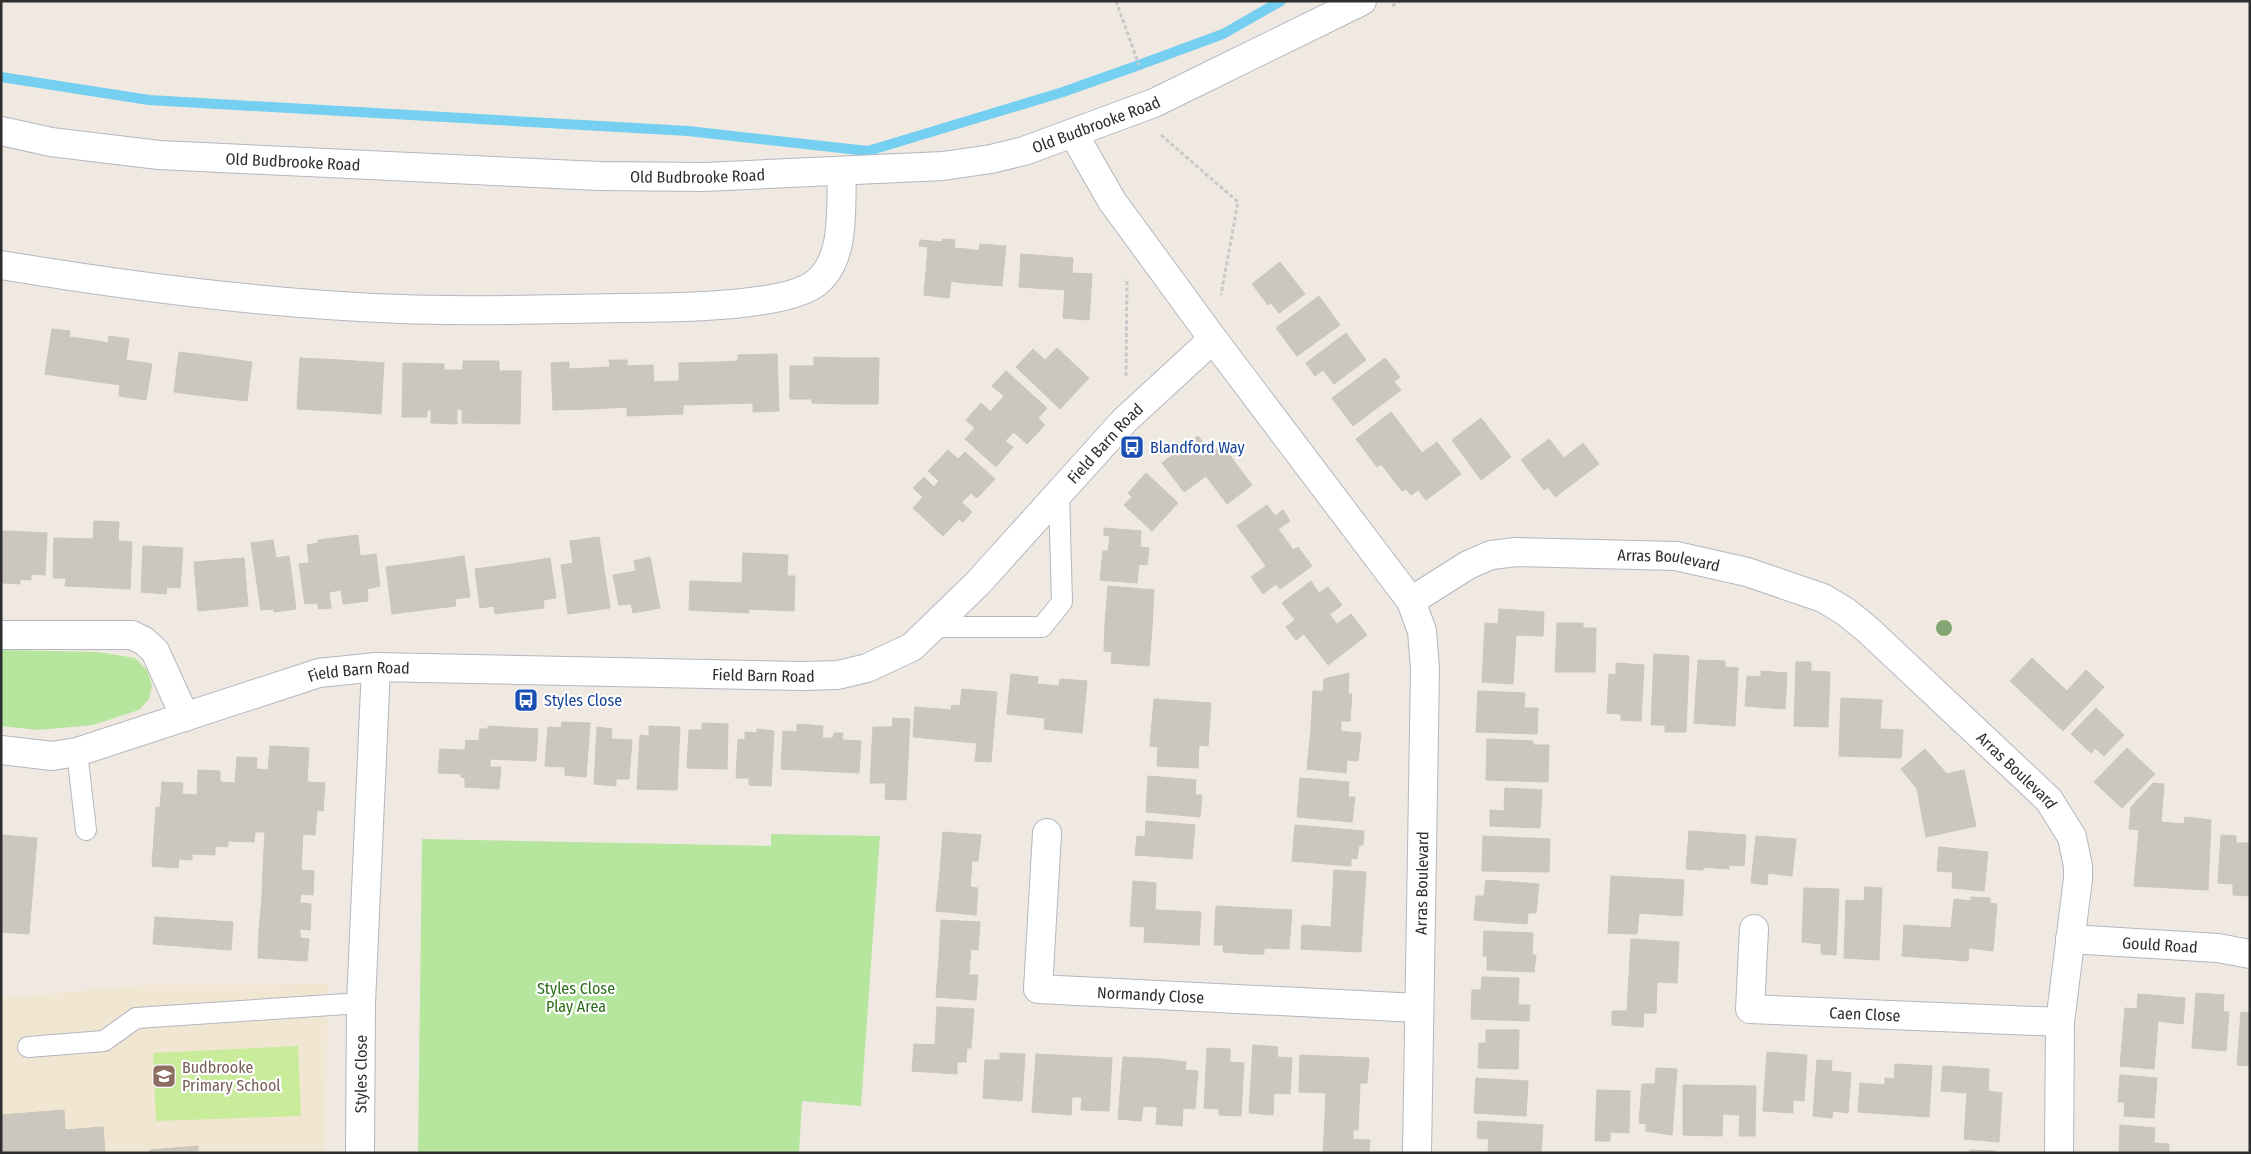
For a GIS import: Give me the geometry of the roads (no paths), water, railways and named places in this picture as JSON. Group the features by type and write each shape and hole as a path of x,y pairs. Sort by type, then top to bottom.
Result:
{"street":[{"name":"Old Budbrooke Road","path":"1,131 51,142 158,155 599,176 704,177 943,166 991,159 1024,151 1154,103 1362,1"},
{"path":"1073,133 1112,200 1213,339 1411,602"},
{"path":"1,265 120,284 185,292 284,302 390,308 666,308 728,304 792,294 814,284 825,274 835,254 838,240 842,172"},
{"name":"Field Barn Road","path":"1,750 52,756 77,752 319,673 376,667 803,676 838,675 867,668 890,659 912,647 934,627 978,583 1125,420 1213,339"},
{"name":"Arras Boulevard","path":"1417,1153 1425,669 1422,631 1411,602 1479,559 1516,552 1676,556 1747,572 1823,598 1846,612 1867,629 2049,800 2072,837 2078,866 2060,1022 2059,1153"},
{"path":"1,634 132,636 144,641 155,651 185,717"},
{"name":"Styles Close","path":"360,1153 360,1003 376,667"},
{"name":"Normandy Close","path":"1047,832 1038,989 1418,1008"},
{"name":"Caen Close","path":"1754,929 1750,1009 2060,1022"},
{"name":"Gould Road","path":"2070,939 2218,948 2250,954"}],"lane":[{"path":"934,627 1042,628 1062,602 1059,493"},
{"path":"77,752 86,830"},
{"path":"28,1047 104,1041 136,1018 360,1003"}],"waterway":[{"path":"1,77 149,100 688,131 868,151 1063,92 1139,65 1223,34 1281,1"}],"place":[{"name":"Blandford Way","path":"1132,447"},
{"name":"Styles Close","path":"526,700"},
{"name":"Budbrooke Primary School","path":"164,1076"}],"park label":[{"name":"Styles Close Play Area","path":"576,997"}]}
